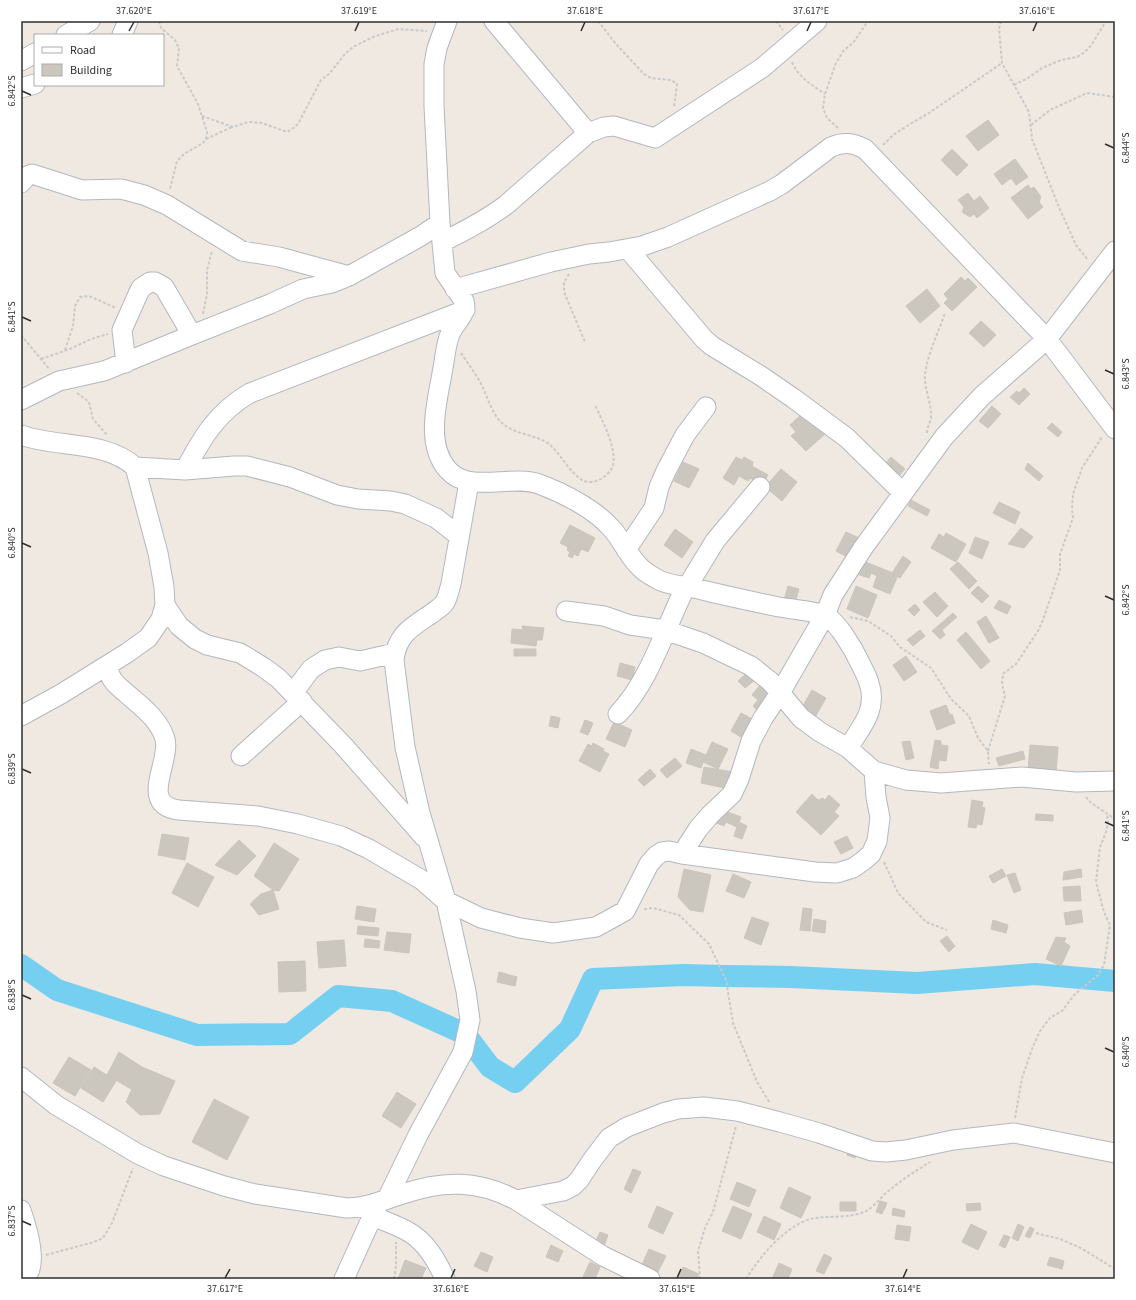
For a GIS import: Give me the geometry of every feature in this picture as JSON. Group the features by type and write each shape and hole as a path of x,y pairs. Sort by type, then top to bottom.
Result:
{"street":[{"path":"68,34 90,21"},
{"path":"122,34 128,21"},
{"path":"494,21 588,133"},
{"path":"442,242 493,215 588,133 604,127 614,126 655,138 762,68 817,21"},
{"path":"444,27 437,48 434,71 434,106 440,223 445,273 464,301 465,310 449,336 435,410 435,441 442,461 448,470 458,478 469,482 518,481 534,483 551,489 579,504 606,522 640,568 658,580 748,601 827,617 853,649 869,683 872,700 870,711 848,748"},
{"path":"21,61 34,54"},
{"path":"21,88 34,84"},
{"path":"455,289 551,262 589,254 628,249 668,237 770,191 782,184 831,147 848,142 865,149 872,155 1047,339 1114,427"},
{"path":"21,183 27,176 32,174 82,190 121,189 144,195 167,205 242,251 279,257 349,276"},
{"path":"21,400 59,381 104,371 270,304 303,289 332,283 349,276 421,236 440,223"},
{"path":"628,249 708,343 793,398 847,438 903,493"},
{"path":"682,854 698,829 732,794 739,779 751,741 763,718 827,617 833,595 863,548 944,437 982,396 1047,339 1115,251"},
{"path":"126,363 126,322 142,288 150,282 155,282 164,287 195,334"},
{"path":"185,470 200,442 219,417 244,396 465,310"},
{"path":"626,550 654,508 661,482 685,435 706,407"},
{"path":"21,435 47,442 83,447 118,455 135,467 158,552 164,587 165,605 160,623 148,638"},
{"path":"135,467 185,470 234,466 259,468 304,482 337,495 358,499 391,501 405,504 436,518 459,536"},
{"path":"344,1279 379,1206 463,1052 470,1020 466,991 446,901 428,841 405,747 394,660 395,653 402,636 445,603 451,584 469,482"},
{"path":"618,714 637,690 686,586 715,541 760,487"},
{"path":"165,605 179,626 196,639 207,645 240,653 278,678 343,744 428,841"},
{"path":"566,611 604,616 630,625 665,630 703,643 751,666 772,682 801,718 820,732 848,748 874,771 906,780 941,783 1022,777 1076,782 1115,781"},
{"path":"21,716 106,667 148,638 179,626"},
{"path":"241,756 297,697 311,669 325,660 339,657 360,661 395,653"},
{"path":"106,667 116,684 154,720 165,739 166,751 158,791 161,801 168,807 179,810 258,816 298,824 341,836 365,846 422,880 446,901 481,918 520,928 553,934 596,927 625,911 649,864 662,852 669,851 815,872 837,872 853,868 871,854 877,841 880,818 876,797 874,771"},
{"path":"21,1077 56,1105 138,1154 191,1176 255,1194 346,1208 379,1206 415,1190 443,1185 472,1184 502,1193 516,1200 603,1256 650,1279"},
{"path":"516,1200 563,1191 573,1186 609,1138 627,1128 644,1120 678,1110 704,1107 744,1113 780,1122 819,1133 872,1151 886,1152 906,1150 953,1140 1014,1133 1115,1153"},
{"path":"379,1206 393,1225 412,1233 426,1247 438,1262 445,1279"},
{"path":"21,1210 27,1229 31,1261 29,1272 23,1279"}],"path":[{"path":"159,21 161,28 175,40 179,48 177,66 198,104 207,132 206,139"},
{"path":"598,21 616,44 644,74 651,78 672,80 677,84 674,107 677,124"},
{"path":"848,142 840,130 827,118 823,108 825,94 836,63 844,50 853,43 868,21"},
{"path":"1001,21 999,29 1002,63 1029,112 1032,140 1076,245 1098,274"},
{"path":"1014,85 1028,78 1042,68 1060,60 1077,57 1085,52 1092,44 1106,21"},
{"path":"167,205 177,162 184,154 203,143 206,139 248,122 268,124 287,132 292,130 299,122 320,80 329,74 345,54 353,47 373,38 398,30 444,27"},
{"path":"786,48 794,68 808,82 825,94"},
{"path":"872,155 893,136 1002,63"},
{"path":"1031,125 1050,110 1087,94 1115,97"},
{"path":"202,116 233,127"},
{"path":"195,334 207,299 207,270 217,235"},
{"path":"569,274 564,282 564,292 585,342"},
{"path":"41,359 65,350 91,339 126,322 89,296 80,297 75,306 73,326 65,350"},
{"path":"930,456 927,429 931,418 925,388 925,374 936,336 945,313"},
{"path":"21,335 59,381 88,402 93,420 112,441 118,455"},
{"path":"449,336 482,385 494,412 502,423 510,429 535,437 548,444 569,468 582,481 586,482 592,482 603,478 611,470 614,464 613,452 608,435 595,405"},
{"path":"991,779 988,751 1005,696 1002,684 1003,674 1016,664 1041,626 1060,570 1060,554 1073,518 1073,494 1082,468 1102,437 1114,427"},
{"path":"827,617 853,617 868,621 891,636 900,647 931,668 951,699 969,716 978,738 988,751"},
{"path":"1076,782 1090,802 1115,819"},
{"path":"1014,1133 1016,1107 1022,1078 1040,1031 1050,1018 1062,1010 1075,994 1098,975 1104,965 1110,925 1104,912 1096,882 1100,847 1108,823 1107,814"},
{"path":"877,841 888,873 898,893 926,922 947,930"},
{"path":"625,911 653,908 679,915 708,944 726,980 733,1023 757,1082 780,1122"},
{"path":"700,1279 698,1251 705,1228 713,1212 736,1127 744,1113"},
{"path":"31,1261 34,1258 94,1242 103,1238 112,1223 138,1154"},
{"path":"746,1279 755,1265 770,1248 794,1226 813,1218 845,1216 864,1212 905,1177 931,1161"},
{"path":"393,1225 396,1251 394,1279"},
{"path":"1036,1233 1060,1239 1081,1248 1115,1269"}],"building":[{"path":"988,120 999,135 978,151 966,136"},
{"path":"952,149 968,165 957,176 941,160"},
{"path":"1015,159 1028,177 1016,185 1011,178 1002,185 994,174"},
{"path":"1028,185 1031,189 1034,187 1041,197 1039,202 1043,207 1028,219 1011,198"},
{"path":"968,193 974,201 980,196 989,208 977,218 974,214 970,217 962,212 964,207 958,200"},
{"path":"961,277 965,281 968,278 977,287 952,311 944,303 948,299 944,294"},
{"path":"927,289 940,306 920,323 906,306"},
{"path":"981,321 996,335 984,347 969,333"},
{"path":"1024,388 1030,394 1019,405 1010,397 1017,391 1019,393"},
{"path":"992,406 1001,414 988,428 979,421"},
{"path":"804,412 825,434 806,451 791,436 796,432 790,425"},
{"path":"1052,423 1062,432 1058,437 1047,428"},
{"path":"736,457 742,460 744,457 753,462 752,466 768,475 762,485 750,478 748,481 739,476 734,485 723,478"},
{"path":"891,457 905,469 895,480 882,468"},
{"path":"683,462 699,469 689,488 674,481"},
{"path":"1028,463 1043,476 1039,481 1025,469"},
{"path":"781,469 797,482 782,501 765,487"},
{"path":"911,500 930,510 927,516 908,506"},
{"path":"999,502 1020,512 1015,524 993,513"},
{"path":"570,525 595,538 588,552 581,549 578,556 574,554 572,558 568,556 570,552 567,550 568,547 560,543"},
{"path":"1021,528 1033,537 1024,548 1008,544"},
{"path":"675,529 693,542 682,558 664,545"},
{"path":"846,532 859,538 849,558 836,551"},
{"path":"946,533 966,544 956,562 931,548 939,534 944,537"},
{"path":"975,537 989,542 982,559 969,553"},
{"path":"903,556 911,562 900,578 892,573"},
{"path":"863,561 898,575 890,594 873,587 877,576 871,573 869,578 857,574"},
{"path":"958,562 977,581 969,589 950,569"},
{"path":"788,586 799,589 795,603 784,600"},
{"path":"856,586 877,595 868,618 847,609"},
{"path":"978,586 989,596 982,603 971,593"},
{"path":"935,592 948,606 937,617 923,602"},
{"path":"999,600 1011,606 1007,614 994,608"},
{"path":"915,604 920,610 914,616 908,610"},
{"path":"953,613 957,617 942,630 945,635 940,639 932,631"},
{"path":"986,616 999,638 989,643 977,622"},
{"path":"522,626 544,628 542,640 537,640 536,646 511,643 512,629 523,630"},
{"path":"920,630 925,636 913,646 907,640"},
{"path":"966,632 990,661 981,669 957,640"},
{"path":"514,649 536,649 536,656 514,656"},
{"path":"906,656 917,672 904,681 893,665"},
{"path":"620,663 635,667 632,680 617,676"},
{"path":"748,672 755,680 745,688 738,681"},
{"path":"760,685 775,693 759,712 753,706 758,700 752,695"},
{"path":"812,690 826,698 814,719 800,711"},
{"path":"946,705 950,715 952,714 955,723 937,730 930,711"},
{"path":"741,713 752,719 746,729 749,731 744,739 731,731"},
{"path":"551,716 560,718 558,728 549,726"},
{"path":"585,720 593,723 588,735 580,732"},
{"path":"614,722 632,730 625,747 606,739"},
{"path":"935,740 941,741 941,745 948,746 946,761 939,760 938,769 930,767"},
{"path":"910,741 914,758 906,760 902,742"},
{"path":"712,742 728,749 718,769 703,762"},
{"path":"593,743 604,749 603,751 609,754 600,772 579,761 588,744 592,746"},
{"path":"1030,745 1058,747 1056,773 1028,771"},
{"path":"691,749 706,755 701,768 686,763"},
{"path":"1023,751 1025,759 999,766 996,758"},
{"path":"675,758 682,766 667,778 660,770"},
{"path":"704,767 733,772 731,782 726,784 725,788 701,783"},
{"path":"650,769 656,776 644,786 638,780"},
{"path":"812,794 818,800 823,798 825,800 829,795 840,805 834,812 839,816 821,835 796,812"},
{"path":"972,800 983,802 982,807 985,808 982,825 977,824 976,828 968,827"},
{"path":"720,809 741,817 739,822 747,826 742,839 734,836 737,827 726,822 724,826 714,822"},
{"path":"1036,814 1053,815 1053,821 1035,820"},
{"path":"162,834 189,838 185,860 158,855"},
{"path":"847,836 853,848 841,854 834,842"},
{"path":"239,840 256,856 237,875 215,865"},
{"path":"274,843 299,859 279,891 273,890 254,876"},
{"path":"187,863 214,877 198,907 172,893"},
{"path":"684,869 711,875 703,912 690,910 678,897"},
{"path":"1002,869 1006,876 993,883 989,876"},
{"path":"1081,869 1082,877 1063,880 1064,872"},
{"path":"1015,873 1021,890 1014,893 1007,875"},
{"path":"733,874 751,882 744,898 726,891"},
{"path":"1080,886 1081,901 1064,901 1063,887"},
{"path":"273,890 279,909 259,915 250,904 261,894"},
{"path":"357,906 376,909 374,922 355,919"},
{"path":"803,908 812,909 810,931 800,930"},
{"path":"1081,910 1083,922 1066,925 1064,913"},
{"path":"752,917 769,923 761,945 744,938"},
{"path":"814,919 826,921 825,933 812,931"},
{"path":"993,920 1008,925 1006,933 991,929"},
{"path":"358,926 379,928 378,936 357,934"},
{"path":"387,932 411,934 409,953 384,950"},
{"path":"947,936 955,946 949,952 940,941"},
{"path":"1056,937 1066,938 1064,942 1070,946 1061,966 1046,959"},
{"path":"365,939 380,941 379,948 364,947"},
{"path":"344,940 346,966 319,968 317,942"},
{"path":"305,961 306,991 279,992 278,962"},
{"path":"499,972 517,977 515,986 497,982"},
{"path":"119,1052 142,1067 131,1089 107,1075"},
{"path":"69,1057 91,1070 75,1096 53,1083"},
{"path":"94,1067 116,1081 103,1102 81,1088"},
{"path":"142,1067 175,1081 160,1114 140,1115 126,1102"},
{"path":"397,1092 416,1104 401,1128 382,1116"},
{"path":"214,1099 249,1117 227,1160 192,1142"},
{"path":"848,1150 857,1153 855,1158 847,1155"},
{"path":"633,1169 641,1172 631,1193 624,1189"},
{"path":"737,1182 756,1190 749,1207 730,1199"},
{"path":"789,1187 811,1197 801,1218 780,1208"},
{"path":"880,1201 887,1203 882,1214 876,1212"},
{"path":"840,1202 856,1202 856,1211 840,1211"},
{"path":"980,1203 981,1210 967,1211 966,1204"},
{"path":"657,1206 673,1213 663,1234 648,1227"},
{"path":"733,1206 752,1214 741,1239 722,1231"},
{"path":"893,1208 905,1211 904,1217 892,1215"},
{"path":"764,1216 781,1224 774,1240 757,1232"},
{"path":"971,1224 987,1232 978,1250 962,1242"},
{"path":"1018,1224 1024,1227 1018,1241 1012,1238"},
{"path":"897,1225 911,1227 909,1241 895,1239"},
{"path":"1030,1227 1034,1229 1030,1238 1025,1236"},
{"path":"600,1232 608,1235 603,1249 594,1245"},
{"path":"1004,1235 1010,1237 1005,1248 999,1245"},
{"path":"551,1245 563,1251 558,1262 546,1257"},
{"path":"649,1249 666,1256 657,1274 641,1267"},
{"path":"481,1252 493,1257 487,1272 474,1266"},
{"path":"824,1254 832,1258 824,1274 816,1271"},
{"path":"1050,1257 1064,1261 1062,1269 1047,1265"},
{"path":"405,1260 426,1268 421,1279 398,1279"},
{"path":"590,1262 600,1267 595,1279 582,1279"},
{"path":"779,1263 792,1269 788,1279 772,1279"},
{"path":"683,1267 699,1274 697,1279 678,1279"}],"waterway":[{"path":"21,965 57,990 197,1035 290,1034 338,996 392,1001 465,1034 490,1067 515,1082 570,1029 593,979 683,975 791,977 917,983 1035,974 1115,981"}]}
